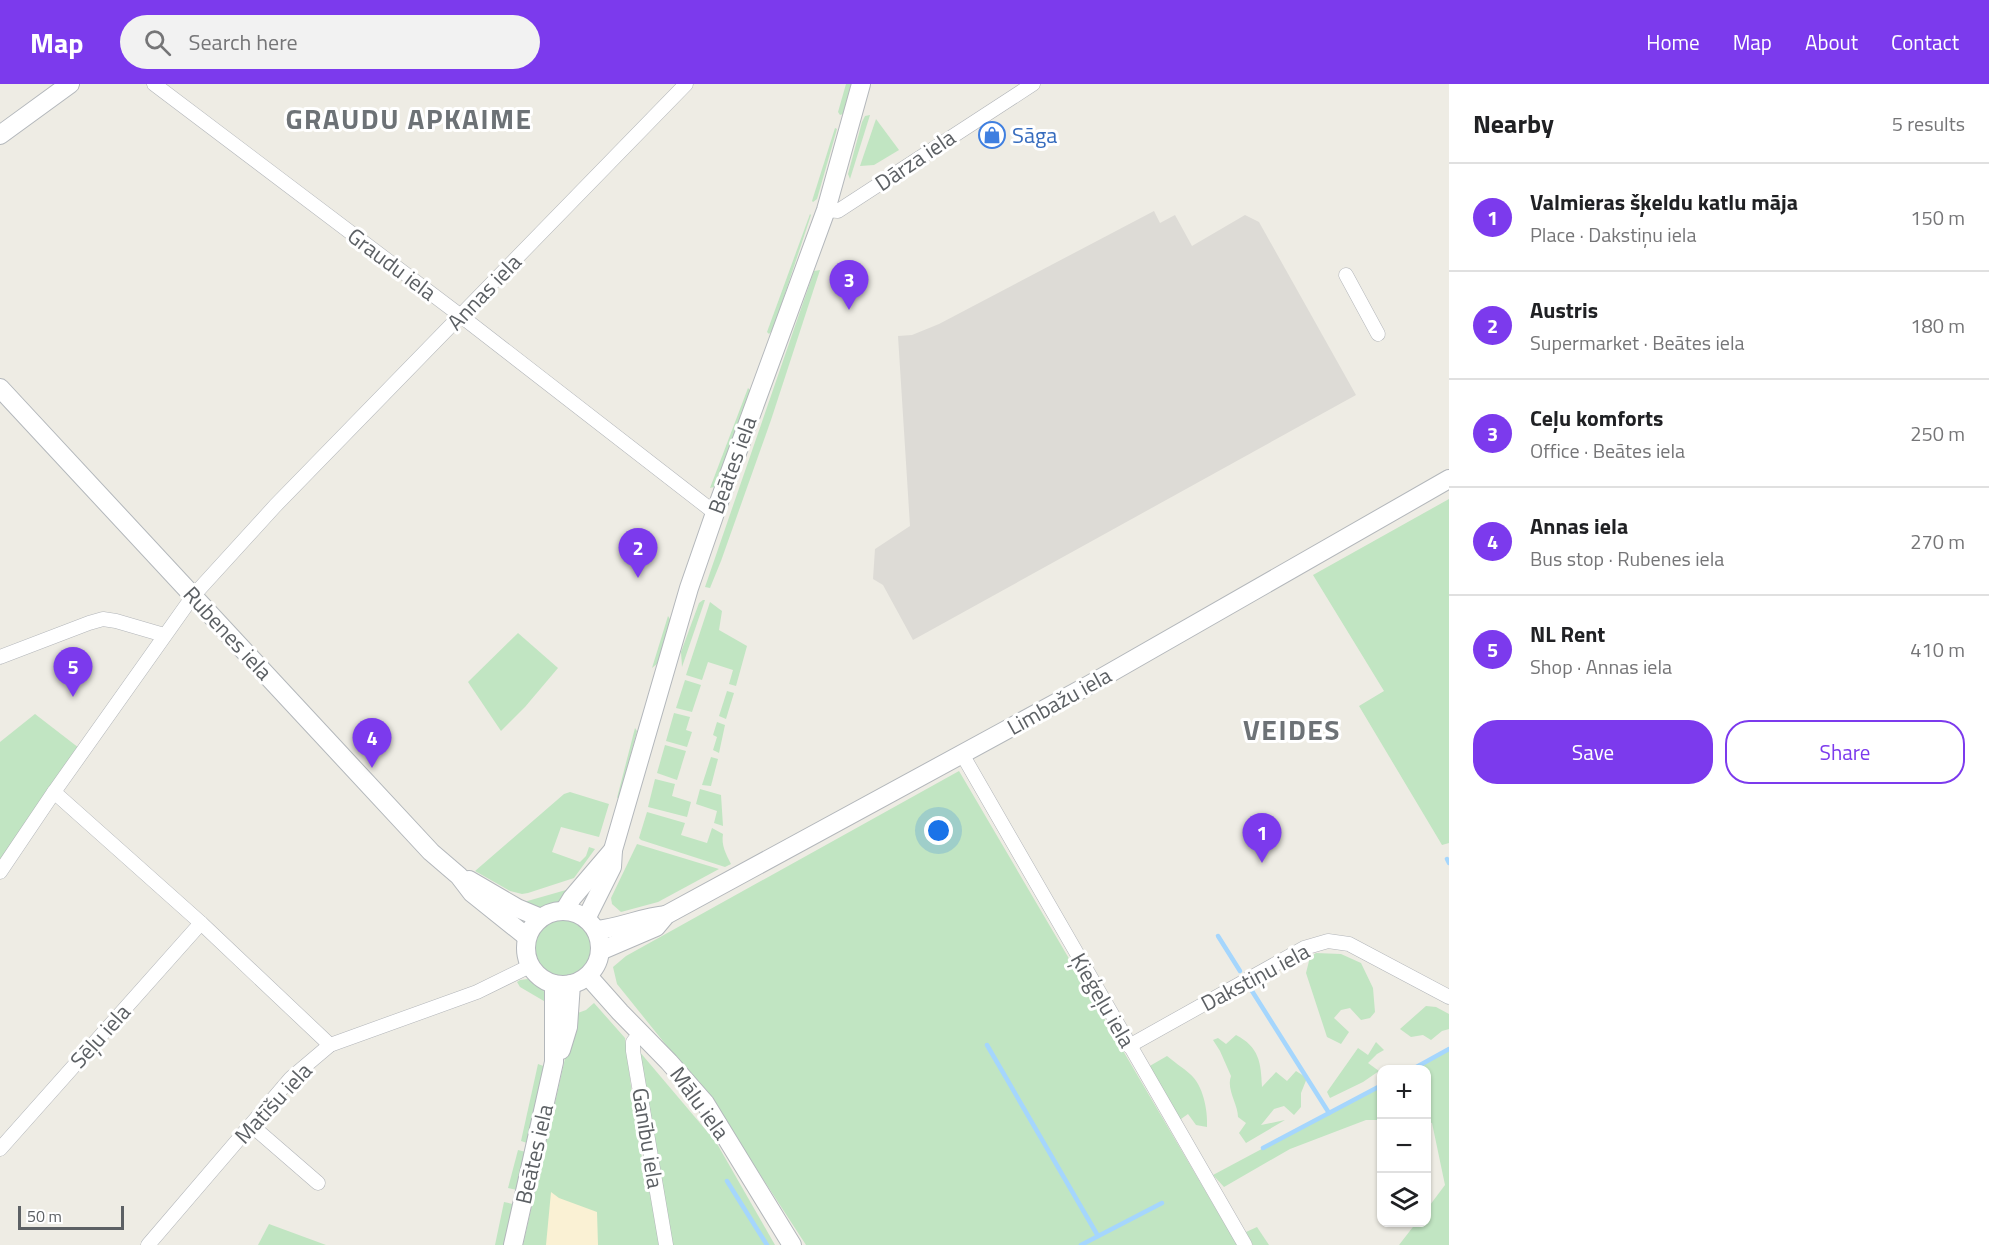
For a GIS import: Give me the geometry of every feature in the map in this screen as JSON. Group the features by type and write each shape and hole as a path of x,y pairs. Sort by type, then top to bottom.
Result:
{"main road":[{"path":"0,135 69,84"},
{"name":"Beātes iela","path":"591,924 612,867 613,850 689,588 826,210 861,84"},
{"name":"Rubenes iela","path":"0,388 431,852 459,876 472,893 528,937"},
{"name":"Limbažu iela","path":"600,951 656,927 666,915 1089,685 1449,479"},
{"name":"Beātes iela","path":"564,911 572,898 613,850"},
{"name":"Rubenes iela","path":"459,876 541,918"},
{"path":"556,911 564,911 580,914 591,924 600,944 600,951 598,961 588,976 562,984 536,974 530,966 526,947 535,923 556,911"},
{"name":"Limbažu iela","path":"591,924 621,925 652,916 666,915"},
{"name":"Mālu iela","path":"588,976 705,1103 792,1245"},
{"name":"Beātes iela","path":"513,1245 554,1062 562,984"}],"street":[{"name":"Graudu iela","path":"154,84 715,513"},
{"name":"Annas iela","path":"0,872 193,596 275,507 686,84"},
{"name":"Dārza iela","path":"826,210 838,211 1033,84"},
{"path":"1346,275 1378,334"},
{"path":"0,657 103,619 164,635"},
{"name":"Ķieģeļu iela","path":"962,754 1245,1245"},
{"path":"54,792 201,923 330,1045"},
{"name":"Sēļu iela","path":"0,1149 201,923"},
{"name":"Dakstiņu iela","path":"1130,1046 1304,948 1328,941 1349,944 1449,997"},
{"name":"Matīšu iela","path":"148,1245 291,1078 330,1045 477,992 530,966"},
{"name":"Ganību iela","path":"640,1033 633,1042 633,1051 666,1245"},
{"path":"250,1125 318,1183"}],"shaded area":[{"path":"1154,211 1160,223 1175,215 1192,246 1245,215 1259,222 1356,395 913,640 883,585 873,579 875,549 910,526 898,336 912,335 939,324"}],"green space":[{"path":"846,84 851,84 843,114 840,115 838,112"},
{"path":"870,115 850,179 848,174 862,122 865,116"},
{"path":"876,119 899,150 874,165 860,166"},
{"path":"835,128 837,129 817,199 813,202 812,201"},
{"path":"810,214 773,330 769,334 767,332"},
{"path":"820,270 771,420 721,561 710,588 705,587 814,271"},
{"path":"748,388 751,391 718,486 710,488"},
{"path":"1449,499 1449,843 1442,845 1359,706 1384,691 1313,575"},
{"path":"705,600 682,667 681,652 699,603"},
{"path":"710,602 722,611 719,630 747,646 736,686 729,684 733,670 708,662 702,680 686,675"},
{"path":"668,616 672,622 658,663 652,668"},
{"path":"518,633 558,668 501,731 468,682"},
{"path":"685,680 701,685 692,712 676,708"},
{"path":"727,691 734,693 726,719 719,716"},
{"path":"674,713 690,717 686,730 692,732 687,747 666,741"},
{"path":"35,714 79,748 0,860 0,742"},
{"path":"717,722 725,725 719,753 713,750 717,737 713,735"},
{"path":"635,728 637,731 617,798"},
{"path":"665,745 686,751 677,780 657,773"},
{"path":"711,757 718,759 711,786 702,785"},
{"path":"959,771 1237,1245 806,1245 716,1107 617,984 613,967 626,956"},
{"path":"655,779 675,784 672,796 691,802 687,817 648,807"},
{"path":"700,789 721,795 723,826 714,823 717,811 696,804"},
{"path":"570,792 609,804 599,837 561,827 552,852 580,862 586,856 589,847 595,849 574,878 522,894 510,891 475,871 564,794"},
{"path":"647,812 685,823 681,835 707,843 712,828 723,834 723,846 731,864 725,867 641,840 639,838"},
{"path":"637,844 719,869 658,902 621,912 612,904 611,898"},
{"path":"573,888 563,900 552,907 540,908 524,902"},
{"path":"563,919 584,928 593,949 584,970 563,979 542,970 533,949 542,928"},
{"path":"1316,953 1341,954 1361,963 1373,988 1375,1012 1370,1018 1361,1020 1350,1008 1341,1010 1334,1018 1349,1032 1341,1044 1327,1037 1306,973 1310,957"},
{"path":"528,979 542,988 549,1004 520,987 517,982"},
{"path":"594,1003 625,1038 637,1134 661,1245 523,1245 575,1014 586,1010"},
{"path":"1426,1006 1436,1007 1449,1014 1449,1029 1442,1031 1431,1040 1423,1035 1411,1037 1400,1029"},
{"path":"1236,1035 1250,1045 1257,1056 1262,1087 1276,1072 1287,1081 1296,1071 1307,1078 1301,1093 1301,1107 1294,1115 1284,1106 1274,1109 1261,1125 1285,1120 1246,1143 1239,1133 1246,1123 1238,1117 1230,1086 1231,1076 1213,1040 1218,1038 1226,1044"},
{"path":"1376,1042 1384,1050 1368,1063 1377,1070 1377,1072 1330,1098 1327,1092 1358,1048 1368,1055"},
{"path":"1449,1049 1449,1245 1399,1245 1413,1227 1431,1227 1431,1204 1445,1185 1431,1123 1431,1065 1419,1065"},
{"path":"639,1051 716,1142 775,1245 672,1245"},
{"path":"1167,1056 1195,1079 1204,1098 1207,1127 1196,1125 1188,1114 1181,1119 1189,1139 1148,1067"},
{"path":"538,1064 546,1067 527,1143 521,1141"},
{"path":"1377,1087 1377,1120 1366,1120 1290,1149 1224,1187 1213,1175"},
{"path":"518,1150 526,1152 517,1190 508,1188"},
{"path":"504,1202 513,1204 504,1245 495,1245"},
{"path":"269,1224 326,1245 258,1245"},
{"path":"1257,1227 1269,1245 1253,1245 1246,1232"}],"sand":[{"path":"551,1192 559,1198 597,1212 598,1245 546,1245"}],"waterway":[{"path":"1447,859 1449,863"},
{"path":"1218,936 1240,971"},
{"path":"1252,991 1329,1113"},
{"path":"987,1045 1098,1236"},
{"path":"1420,1065 1449,1049"},
{"path":"1263,1148 1377,1088"},
{"path":"727,1181 767,1245"},
{"path":"1081,1245 1162,1203"}],"place":[{"name":"Sāga","path":"992,135"},
{"name":"Ceļu komforts","path":"849,310"},
{"name":"Austris","path":"638,578"},
{"name":"NL Rent","path":"73,697"},
{"name":"Annas iela","path":"372,768"},
{"name":"Valmieras šķeldu katlu māja","path":"1262,863"}],"district":[{"name":"GRAUDU APKAIME","path":"409,119"},
{"name":"VEIDES","path":"1292,730"}]}
